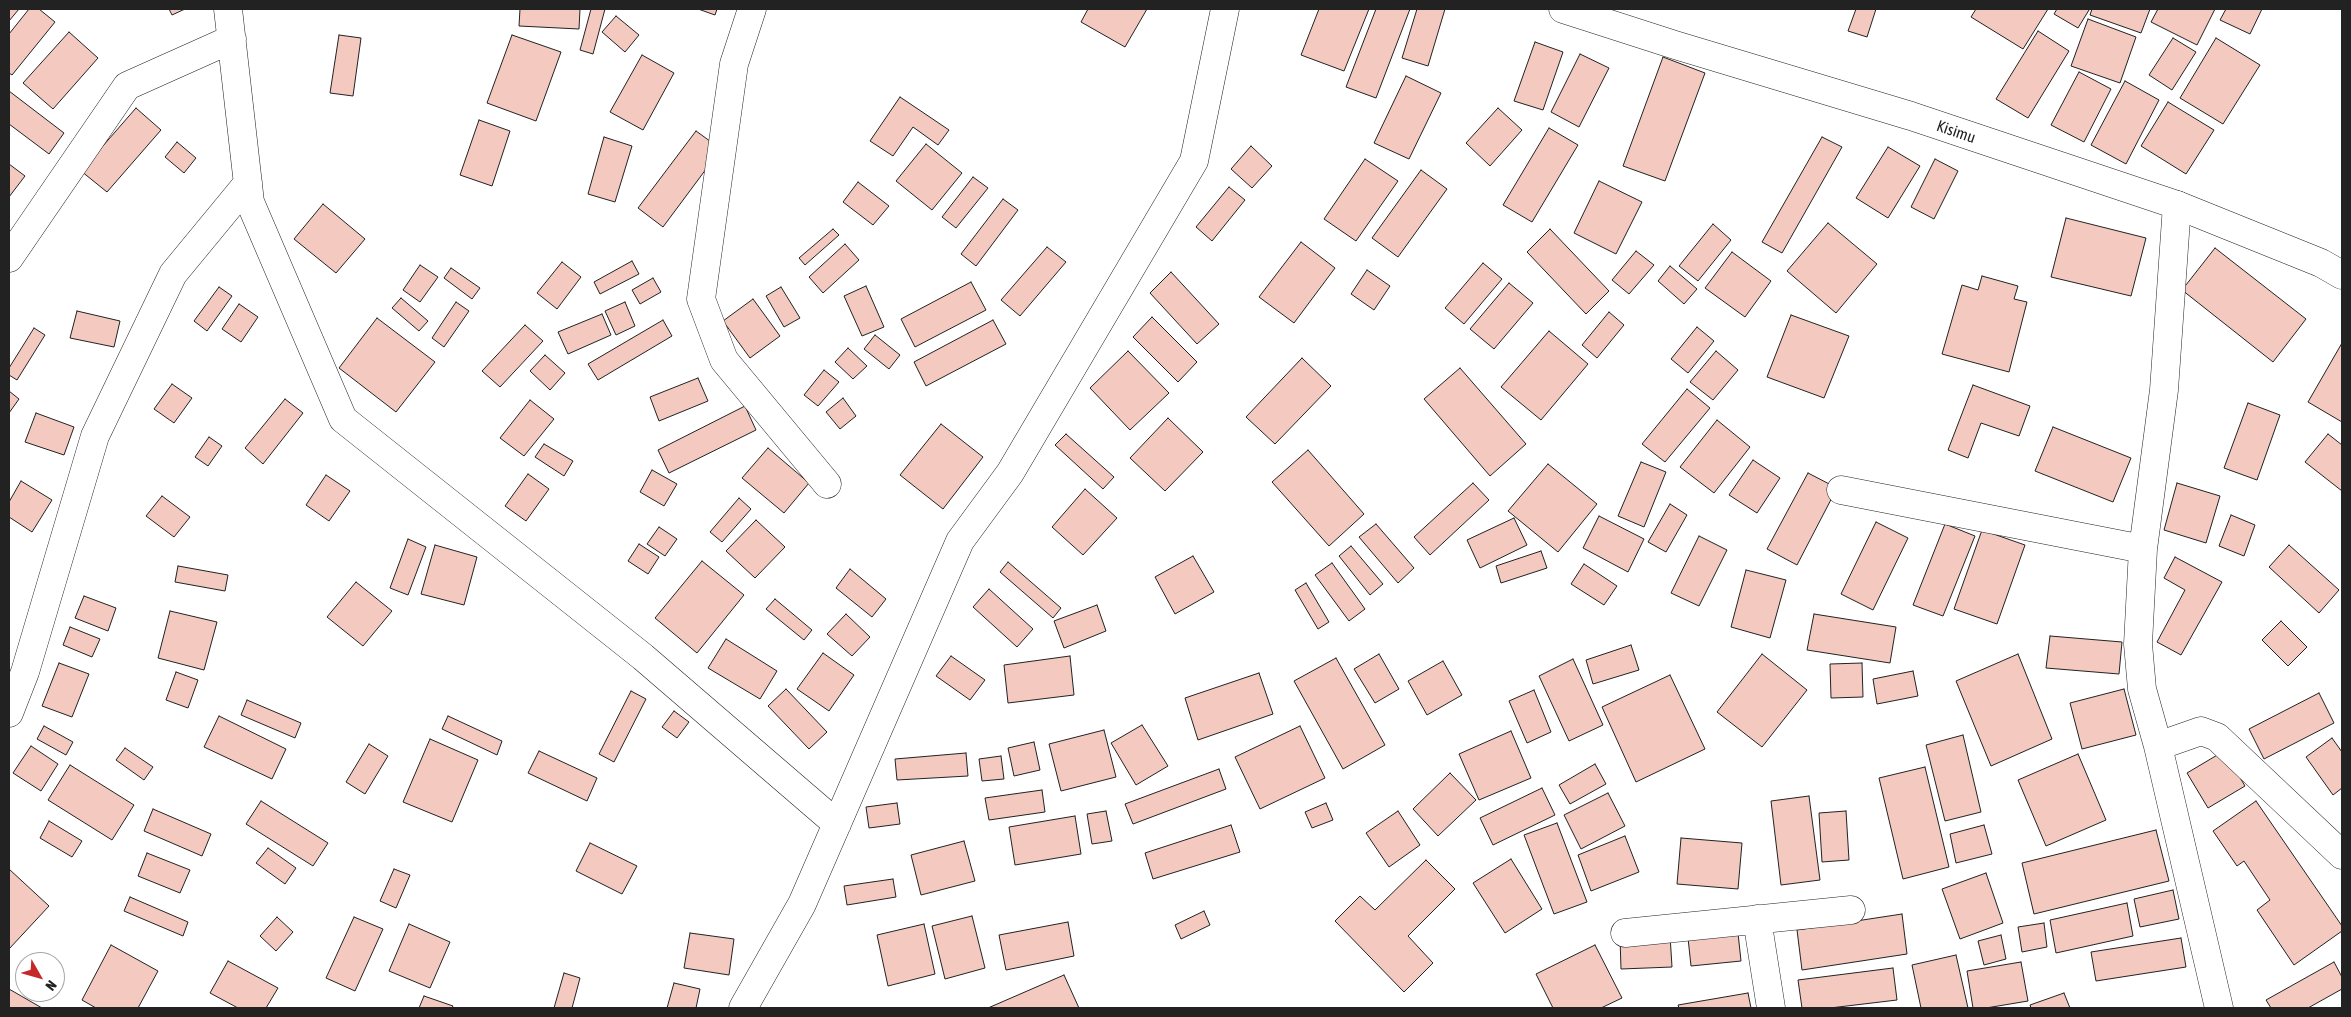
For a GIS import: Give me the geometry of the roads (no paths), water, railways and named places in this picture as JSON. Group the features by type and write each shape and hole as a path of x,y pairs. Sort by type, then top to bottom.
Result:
{"street":[{"path":"228,9 250,202 343,418 643,657 837,824"},
{"path":"752,9 734,64 701,299 724,360 827,484"},
{"path":"743,1008 802,904 960,541 1010,473 1194,161 1225,9"},
{"name":"Kisimu","path":"1563,9 1911,116 2176,205 2321,264 2342,275"},
{"path":"9,258 127,86 232,40"},
{"path":"9,713 26,672 95,436 173,274 248,183"},
{"path":"2176,205 2164,390 2143,550 2138,644 2142,689 2158,746 2219,1008"},
{"path":"1842,490 2143,550"},
{"path":"2158,746 2201,731 2217,737 2342,855"},
{"path":"1625,933 1851,910"},
{"path":"1758,918 1771,1008"}]}
